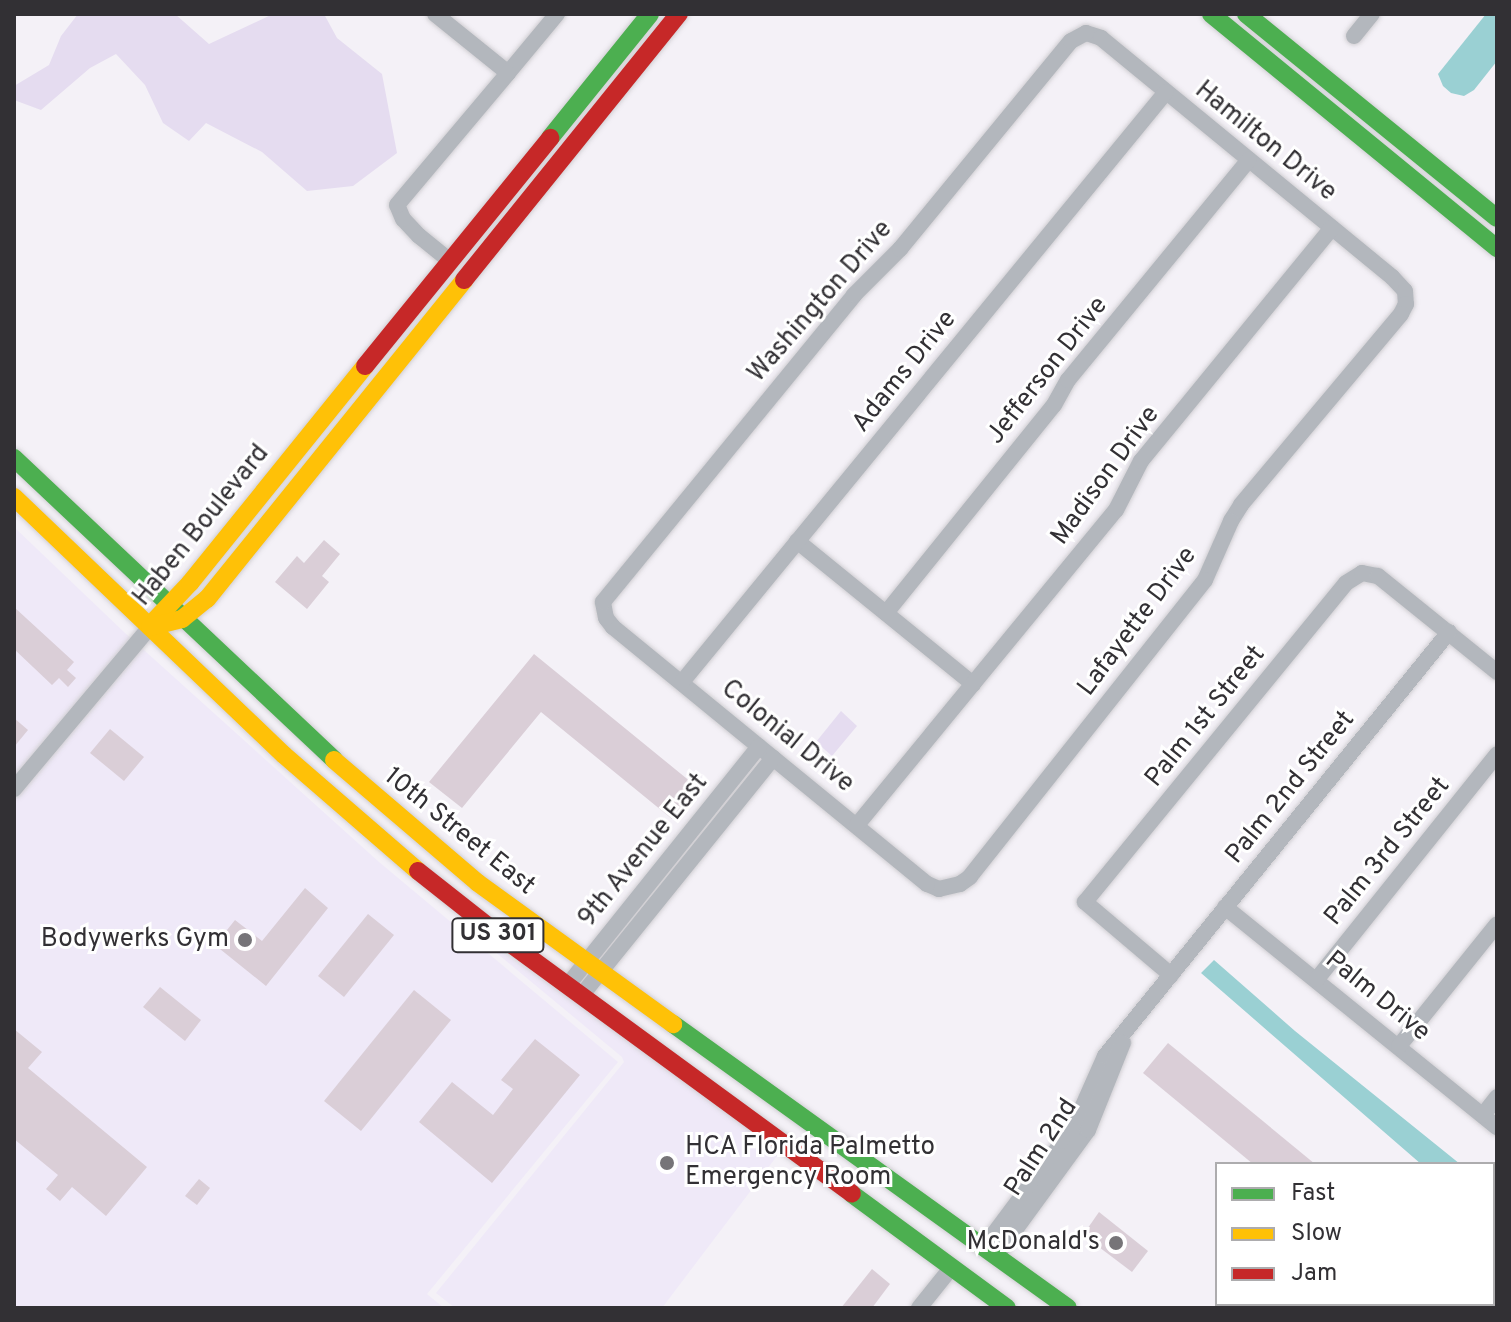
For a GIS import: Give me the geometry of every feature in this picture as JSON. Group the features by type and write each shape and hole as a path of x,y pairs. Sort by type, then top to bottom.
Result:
{"main road":[{"name":"Haben Boulevard","path":"150,627 650,14"},
{"name":"Haben Boulevard","path":"150,627 182,619 207,599 679,14"},
{"path":"1211,14 1497,248"},
{"path":"1246,14 1497,218"},
{"name":"10th Street East","path":"14,458 348,774 478,883 1068,1308"},
{"name":"10th Street East","path":"14,497 329,796 445,893 1007,1308"},
{"path":"329,796 351,800 447,875 478,883"},
{"path":"737,1111 814,1151 948,1244 969,1254 990,1252"},
{"path":"951,1268 966,1266 990,1273 1059,1308"}],"street":[{"path":"435,14 508,73"},
{"path":"450,261 419,236 403,219 397,205 557,14"},
{"path":"1354,36 1372,14"},
{"name":"Hamilton Drive","path":"1086,33 1101,38 1392,277 1402,287 1406,297"},
{"name":"Washington Drive","path":"602,609 607,595 854,295 900,249 1071,41 1086,33"},
{"name":"Adams Drive","path":"682,682 1166,92"},
{"path":"1398,168 1413,150"},
{"name":"Jefferson Drive","path":"886,613 1054,405 1068,380 1249,160"},
{"name":"Madison Drive","path":"857,825 1116,510 1141,461 1332,228"},
{"name":"Lafayette Drive","path":"950,888 970,877 1205,580 1241,505 1401,314 1406,297"},
{"path":"797,541 973,684"},
{"name":"Palm 1st Street","path":"1171,975 1085,902 1346,583 1362,573 1385,581 1449,632"},
{"name":"Colonial Drive","path":"602,609 613,627 927,884 950,888"},
{"path":"14,789 150,627"},
{"path":"1449,632 1497,672"},
{"name":"Palm 2nd Street","path":"1171,975 1449,632"},
{"name":"9th Avenue East","path":"574,991 759,746"},
{"name":"Palm 3rd Street","path":"1317,979 1497,754"},
{"name":"9th Avenue East","path":"593,967 773,758"},
{"name":"Palm Drive","path":"1225,907 1497,1127"},
{"path":"1399,1046 1497,924"},
{"name":"Palm 2nd","path":"990,1252 1088,1130 1136,1016 1171,975"},
{"path":"1483,1115 1497,1097"},
{"path":"919,1308 951,1268"}],"shaded area":[{"path":"78,14 175,14 209,44 273,14 324,14 337,38 382,74 397,153 353,186 307,191 262,152 206,123 189,141 163,123 145,85 116,54 90,68 41,110 14,100 14,86 49,65 61,36"},
{"path":"14,527 125,633 379,862 618,1062 427,1294 444,1308 14,1308"},
{"path":"841,711 857,726 832,756 816,742"},
{"path":"464,926 593,1014 780,1152 662,1308 455,1308 436,1293 624,1062 622,1057"}],"water":[{"path":"1486,14 1497,14 1497,61 1474,90 1464,96 1451,93 1443,86 1438,74"},
{"path":"1214,960 1295,1031 1458,1162 1419,1162 1201,973"}],"building":[{"path":"324,540 340,554 322,576 329,582 307,609 275,582 297,556 304,563"},
{"path":"14,607 74,662 67,670 76,678 68,687 59,678 52,685 14,649"},
{"path":"534,654 697,787 672,819 541,712 462,808 429,782"},
{"path":"14,718 28,730 14,747"},
{"path":"110,729 144,757 124,781 90,753"},
{"path":"305,888 328,908 266,986 215,945 235,920 262,941"},
{"path":"368,914 394,935 344,997 318,976"},
{"path":"160,987 201,1020 185,1041 143,1007"},
{"path":"414,990 451,1020 361,1131 324,1101"},
{"path":"14,1029 42,1052 28,1068 147,1167 106,1216 72,1187 60,1201 46,1189 58,1175 14,1139"},
{"path":"535,1039 580,1075 492,1183 419,1122 452,1082 493,1115 513,1089 501,1080"},
{"path":"1168,1043 1313,1162 1251,1162 1143,1073"},
{"path":"199,1179 210,1188 197,1205 185,1196"},
{"name":"McDonald's","path":"1099,1212 1148,1251 1132,1272 1083,1235"},
{"path":"872,1269 890,1284 872,1308 841,1308"}],"traffic: fast":[{"path":"550,138 650,14"},
{"path":"1211,14 1497,248"},
{"path":"1246,14 1497,218"},
{"path":"14,458 334,760"},
{"path":"673,1024 1068,1308"},
{"path":"852,1194 1007,1308"}],"traffic: slow":[{"path":"150,627 182,619 207,599 464,280"},
{"path":"156,619 190,583 365,366"},
{"path":"14,497 284,755 418,871"},
{"path":"334,760 478,883 673,1024"}],"traffic: jam":[{"path":"464,280 679,14"},
{"path":"365,366 550,138"},
{"path":"418,871 504,939 852,1194"}],"place":[{"name":"Bodywerks Gym","path":"245,940"},
{"name":"HCA Florida Palmetto Emergency Room","path":"667,1163"},
{"name":"McDonald's","path":"1116,1243"}]}
